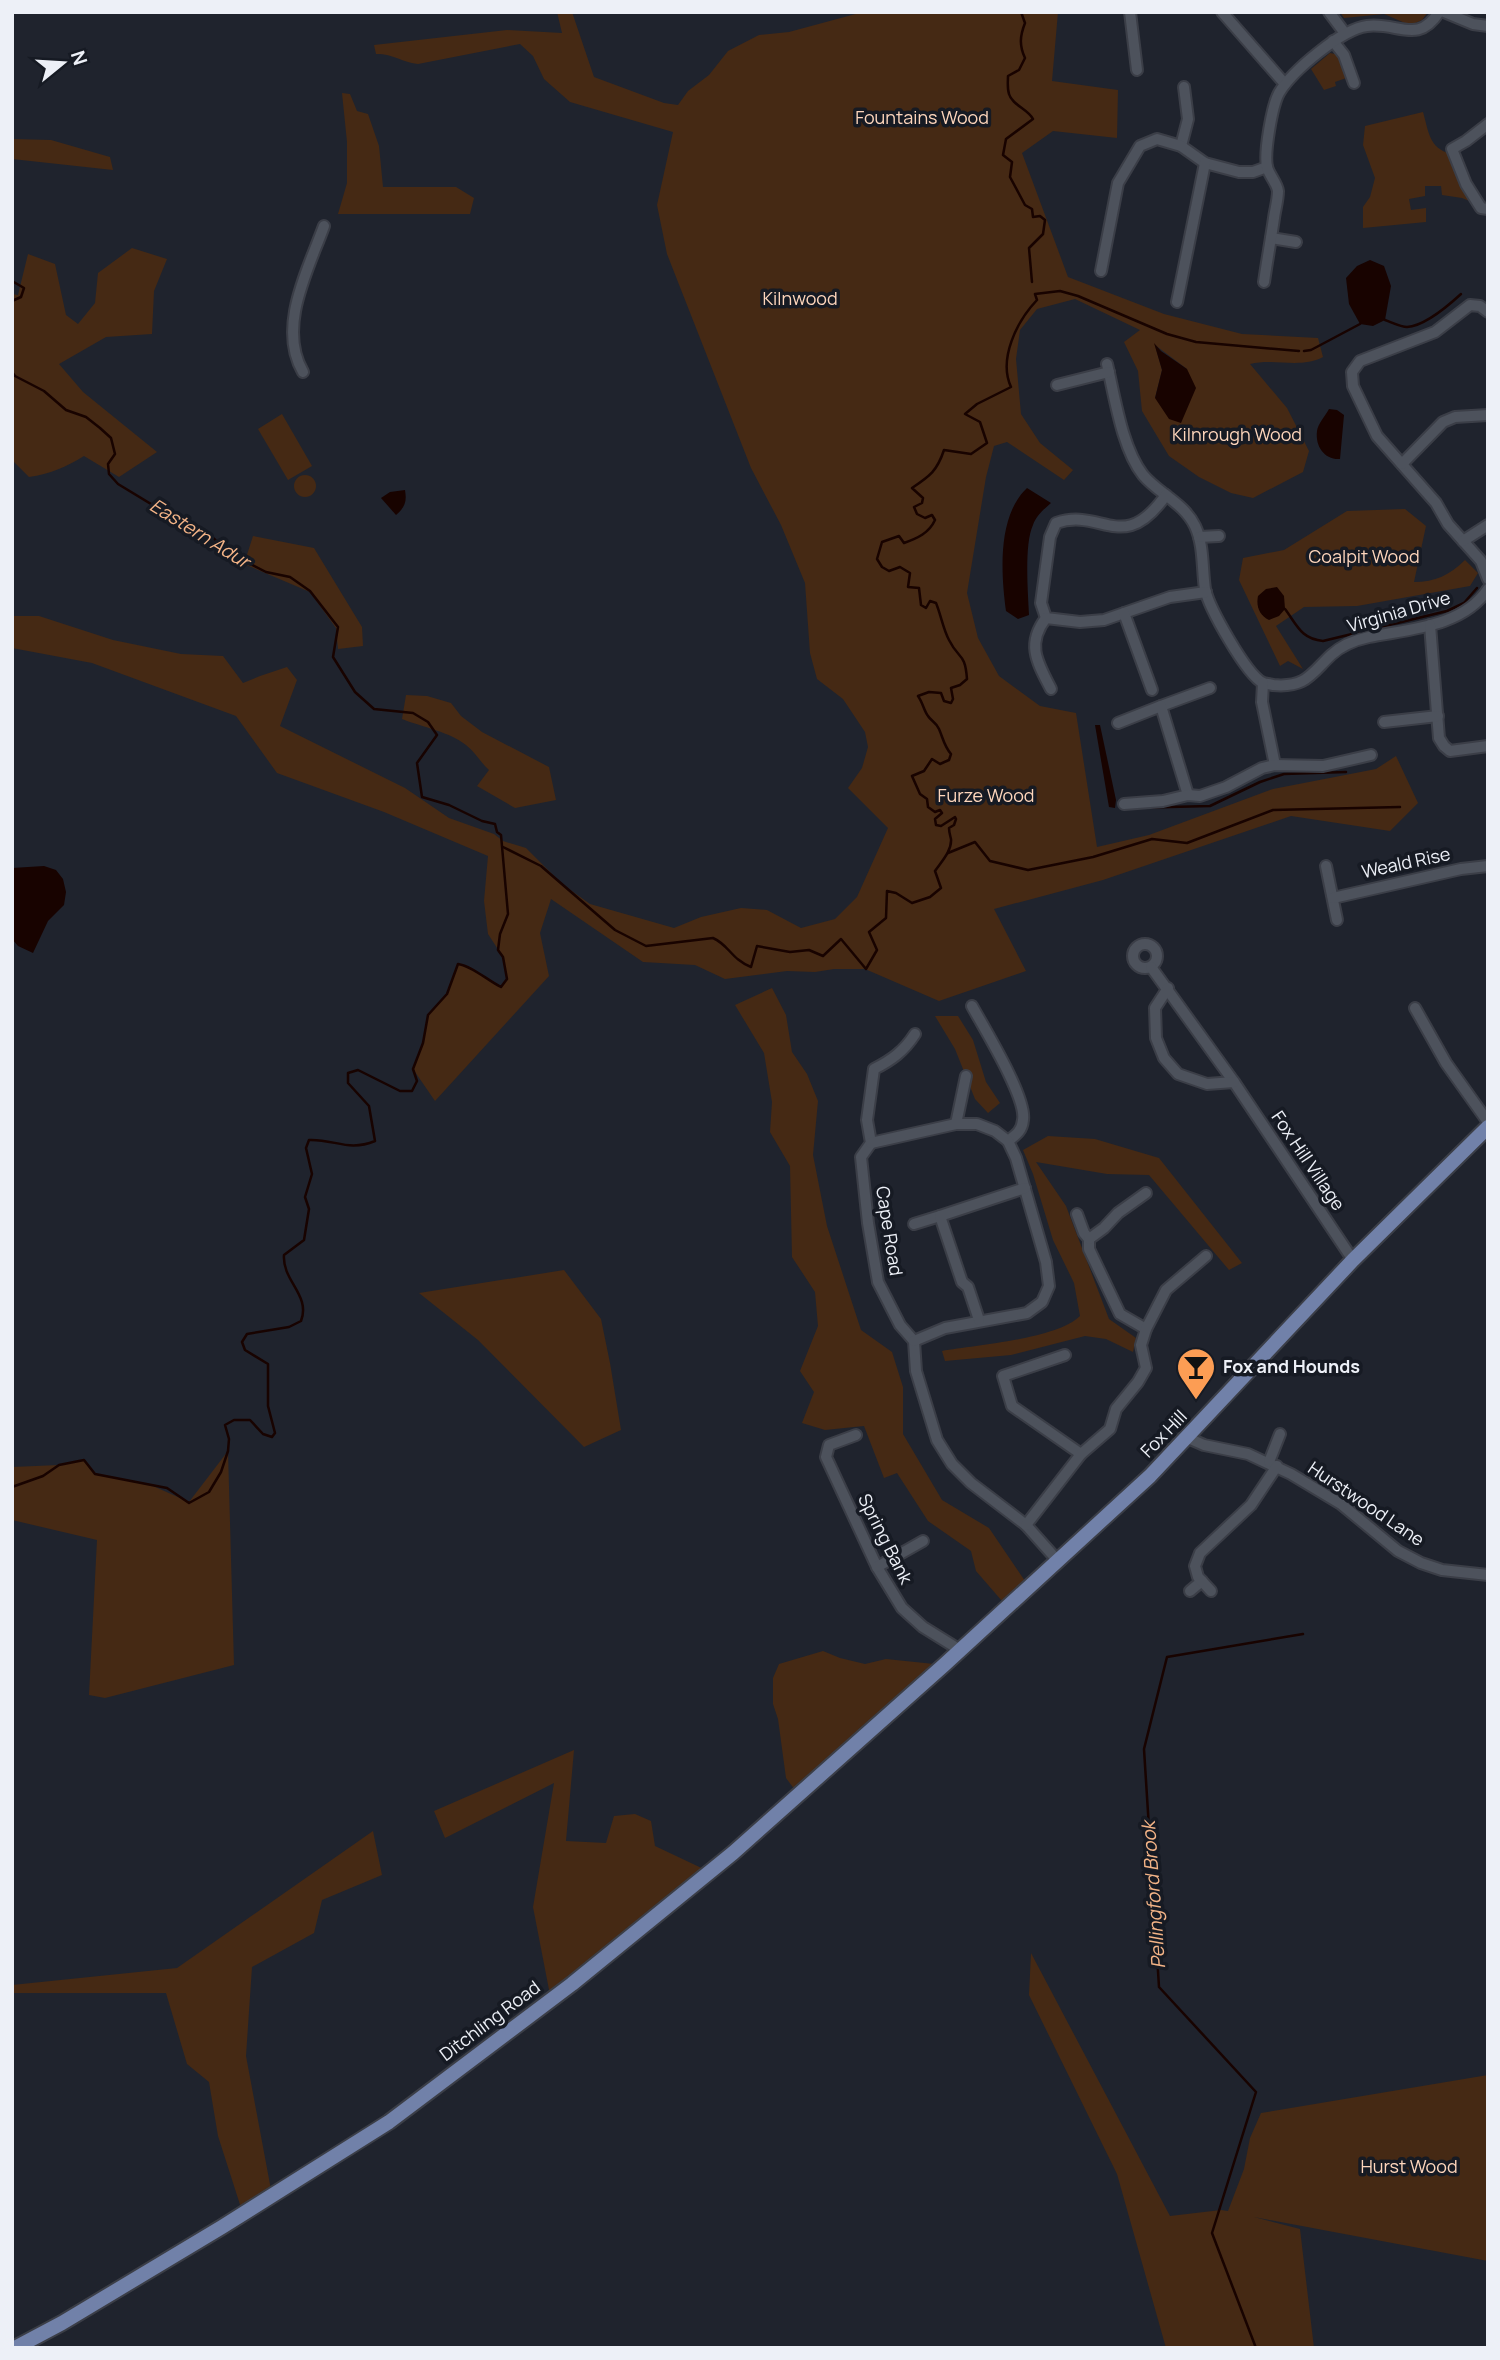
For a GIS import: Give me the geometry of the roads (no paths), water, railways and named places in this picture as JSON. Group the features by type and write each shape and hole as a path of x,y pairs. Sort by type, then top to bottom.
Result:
{"main road":[{"name":"Fox Hill","path":"944,1665 1150,1476 1353,1261 1488,1127"},
{"name":"Ditchling Road","path":"15,2348 62,2323 210,2234 389,2122 572,1984 733,1853 944,1665"}],"street":[{"path":"1130,12 1137,70"},
{"path":"1222,12 1285,85"},
{"path":"1329,12 1344,33"},
{"path":"1264,282 1278,190 1267,167 1271,117 1278,95 1285,85 1333,41 1344,33 1366,26 1385,25 1411,31 1423,30 1442,12 1473,24 1488,26"},
{"path":"1333,41 1344,55 1354,83"},
{"path":"1181,146 1188,119 1185,87"},
{"path":"1488,124 1466,141 1447,148 1481,208 1488,209"},
{"path":"1101,271 1118,183 1140,146 1157,139 1181,146 1205,163 1239,172 1253,172 1267,167"},
{"path":"1177,302 1205,163"},
{"path":"303,372 295,352 293,318 324,226"},
{"path":"1271,239 1296,242"},
{"path":"1488,312 1480,306 1470,305 1435,332 1360,361 1352,372 1353,386 1377,436 1436,503 1448,524 1482,561 1488,579"},
{"path":"1057,385 1108,368 1134,460 1144,476 1185,510 1195,525 1206,592 1225,633 1253,674 1263,683 1262,702 1275,765"},
{"path":"1402,464 1443,422 1455,417 1488,415"},
{"path":"1046,618 1041,603 1050,537 1056,523 1069,519 1121,528 1146,518 1166,495"},
{"path":"1464,541 1488,525"},
{"path":"1199,537 1219,536"},
{"name":"Virginia Drive","path":"1263,683 1276,685 1303,682 1313,676 1332,654 1354,640 1430,625 1459,616 1480,601 1488,589"},
{"path":"1046,618 1080,622 1104,620 1170,597 1206,592"},
{"path":"1124,613 1152,691"},
{"path":"1046,618 1036,631 1035,651 1051,689"},
{"path":"1430,625 1439,738 1450,751 1488,746"},
{"path":"1118,723 1210,688"},
{"path":"1161,706 1188,795"},
{"path":"1384,722 1438,716"},
{"path":"1124,804 1163,801 1188,795 1200,796 1226,788 1262,768 1275,765 1323,766 1370,755"},
{"path":"1326,866 1337,920"},
{"name":"Weald Rise","path":"1333,898 1461,869 1488,866"},
{"name":"Fox Hill Village","path":"1151,967 1234,1082 1353,1261"},
{"path":"1168,988 1155,1008 1156,1038 1164,1058 1178,1074 1207,1084 1234,1082"},
{"path":"972,1006 1006,1068 1024,1118 1019,1133 1008,1141"},
{"path":"1415,1008 1446,1063 1488,1122"},
{"name":"Cape Road","path":"914,1341 900,1325 878,1282 861,1157 871,1143 867,1121 874,1069 906,1048 915,1034"},
{"path":"956,1124 966,1076"},
{"path":"871,1143 956,1124 977,1124 995,1131 1008,1141 1016,1158 1045,1262 1049,1286 1042,1302 1027,1313 945,1328 914,1341 916,1371 937,1440 952,1464 971,1483 1026,1525 1058,1561"},
{"path":"914,1224 1025,1188"},
{"path":"1089,1239 1146,1193"},
{"path":"1077,1214 1089,1239 1088,1249 1120,1314 1146,1329"},
{"path":"940,1216 962,1282 968,1287 979,1320"},
{"path":"1026,1525 1081,1454 1110,1429 1116,1409 1146,1368 1141,1345 1166,1290 1206,1256"},
{"path":"1065,1356 1003,1376 1012,1406 1081,1454"},
{"path":"1211,1591 1198,1577 1195,1566 1199,1553 1251,1505 1273,1464 1280,1434"},
{"name":"Spring Bank","path":"856,1436 829,1445 826,1457 877,1567 902,1608 923,1627 960,1650"},
{"name":"Hurstwood Lane","path":"1188,1438 1204,1445 1248,1454 1273,1464 1341,1504 1398,1551 1421,1563 1442,1570 1488,1575"},
{"path":"877,1567 923,1541"},
{"path":"1190,1591 1202,1581"}],"waterway":[{"path":"1021,12 1025,23 1021,40 1025,58 1019,70 1008,76 1008,89 1013,101 1033,119 1006,139 1003,155 1012,162 1010,177 1025,205 1032,209 1033,217 1040,216 1045,220 1043,234 1029,248 1032,282"},
{"name":"Eastern Adur","path":"12,281 24,288 21,297 12,301"},
{"path":"503,847 541,866 615,930 646,946 713,938 751,967 757,946 790,952 809,950 823,956 841,939 866,969 877,950 869,932 886,918 887,891 912,903 930,897 941,888 935,871 950,848 949,828 954,825 956,819 955,817 941,826 936,825 935,819 942,813 928,807 927,799 920,794 912,776 924,771 932,759 940,764 949,760 951,754 918,696 929,692 941,693 944,701 951,703 951,688 967,679 963,660 947,636 936,603 930,601 926,608 921,605 919,588 908,587 910,573 900,567 889,571 882,567 877,559 882,542 899,536 904,543 923,534 933,525 935,520 932,515 925,518 917,514 914,507 922,503 923,498 912,488 932,472 944,450 971,454 987,443 980,422 965,414 977,404 1011,387 1008,353 1017,329 1037,300 1035,294 1060,291 1078,296 1167,334 1196,342 1299,351"},
{"path":"1385,320 1405,327 1414,326 1436,314 1461,294"},
{"path":"1304,351 1311,350 1360,324"},
{"name":"Eastern Adur","path":"12,372 44,391 66,410 86,417 111,438 115,454 108,464 109,474 118,484 179,521 212,537 231,554 266,572 290,577 310,591 338,627 333,657 355,692 374,709 413,713 428,722 437,735 417,763 422,797 495,824 501,835 508,914 500,934 498,950 503,957 507,979 501,987 474,970 458,964 447,994 428,1015 423,1043 413,1069 417,1081 412,1091 400,1091 358,1070 348,1073 348,1083 369,1106 375,1141 349,1145 309,1140 306,1148 312,1174 305,1197 309,1209 304,1240 284,1255 287,1273 302,1303 301,1321 289,1327 247,1334 242,1342 245,1350 268,1364 268,1406 275,1433 272,1437 263,1434 250,1420 234,1420 225,1425 229,1439 228,1451 221,1472 209,1492 189,1503 167,1488 95,1474 84,1460 59,1465 43,1476 12,1487"},
{"path":"1285,609 1304,634 1323,641 1447,611 1464,603 1477,588"},
{"path":"1129,808 1210,806 1260,782 1284,774 1346,772"},
{"path":"948,853 975,842 990,861 1028,870 1093,857 1152,839 1187,843 1273,810 1400,807"},
{"name":"Pellingford Brook","path":"1256,2348 1212,2233 1256,2092 1159,1987 1144,1749 1167,1657 1303,1634"}],"place":[{"name":"Fox and Hounds","path":"1196,1401"}],"park label":[{"name":"Fountains Wood","path":"922,118"},
{"name":"Kilnwood","path":"800,299"},
{"name":"Kilnrough Wood","path":"1237,435"},
{"name":"Coalpit Wood","path":"1364,557"},
{"name":"Furze Wood","path":"986,796"},
{"name":"Hurst Wood","path":"1409,2167"}]}
